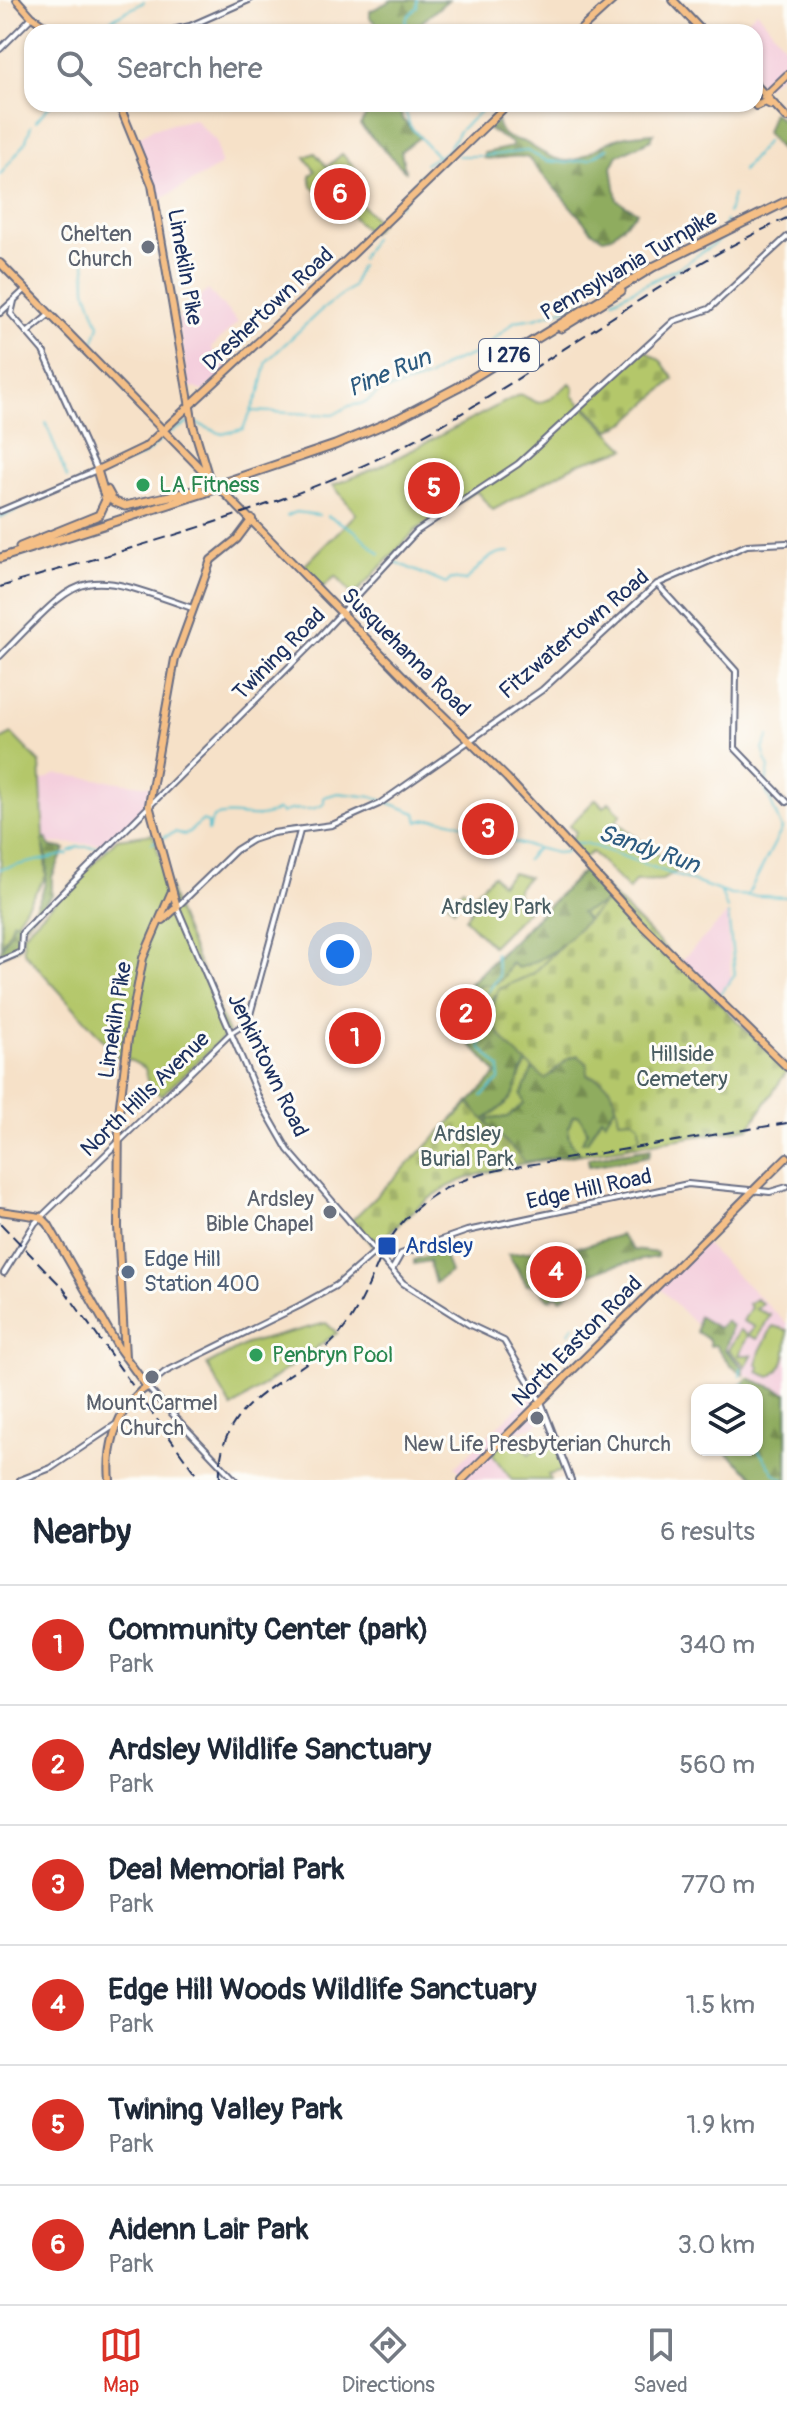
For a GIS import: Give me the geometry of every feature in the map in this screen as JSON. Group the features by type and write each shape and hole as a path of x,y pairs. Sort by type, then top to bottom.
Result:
{"highway":[{"name":"Pennsylvania Turnpike","path":"2,554 317,456 426,408 655,269 787,203"},
{"path":"97,470 111,498 121,505 204,491"},
{"path":"2,554 99,515 106,500 97,470"}],"main road":[{"path":"17,0 42,24"},
{"path":"587,24 613,0"},
{"path":"673,0 696,24"},
{"path":"765,96 787,75"},
{"path":"765,96 776,109"},
{"path":"765,96 787,119"},
{"path":"763,103 787,119"},
{"name":"Limekiln Pike","path":"122,112 152,185 197,442"},
{"name":"Dreshertown Road","path":"97,470 132,456 190,407 500,112"},
{"name":"Susquehanna Road","path":"0,263 468,740 639,922 787,1067"},
{"path":"197,442 205,465"},
{"path":"197,442 209,479"},
{"path":"195,462 199,452"},
{"path":"243,528 244,512"},
{"path":"171,893 149,805 175,659 211,560 252,519"},
{"name":"Limekiln Pike","path":"125,1357 116,1144 129,1028 144,955 171,893"},
{"name":"Jenkintown Road","path":"171,893 177,907"},
{"name":"Fitzwatertown Road","path":"158,926 177,907"},
{"name":"North Easton Road","path":"462,1480 787,1157"},
{"path":"0,1211 41,1217 65,1250 142,1389 126,1405 118,1423 109,1463 110,1480"},
{"path":"24,1215 34,1218 35,1223"}],"street":[{"path":"195,24 249,0"},
{"path":"25,24 32,17"},
{"path":"0,49 24,25"},
{"name":"Twining Road","path":"0,961 21,952 22,933 341,613 417,531 518,464 674,321 709,309 787,237"},
{"path":"0,313 26,289"},
{"path":"34,297 42,312 40,321"},
{"path":"0,511 97,470 49,363 10,310 14,301"},
{"path":"27,333 51,314"},
{"name":"Fitzwatertown Road","path":"177,907 248,842 273,833 337,823 381,802 542,690 657,584 747,545 787,543"},
{"path":"0,656 64,593 90,581 120,583 192,608"},
{"path":"657,584 736,671 735,748 787,802"},
{"name":"North Hills Avenue","path":"4,1273 35,1223 251,1016 301,830"},
{"name":"Jenkintown Road","path":"177,907 260,1101 289,1152 403,1283 459,1318 504,1341 541,1402 571,1480"},
{"name":"Edge Hill Road","path":"392,1270 400,1256 467,1231 568,1209 688,1184 718,1184 753,1191 787,1187"},
{"path":"235,1480 142,1389 165,1372 337,1285 376,1251"},
{"path":"20,1480 51,1468 118,1423"}],"shaded area":[{"path":"757,11 787,49 787,69 765,87 763,24 743,24"},
{"path":"194,119 216,141 221,165 158,201 136,139 154,128"},
{"path":"208,290 238,322 211,348 227,369 203,391 189,386 178,319"},
{"path":"57,774 150,786 146,805 107,844 44,843 41,781"},
{"path":"727,914 731,979 716,995 681,961"},
{"path":"704,1243 787,1324 787,1392 744,1374 660,1288"},
{"path":"535,1391 547,1417 533,1427 511,1432 490,1453 510,1480 462,1480 465,1477 455,1467"}],"green space":[{"path":"392,0 448,0 420,24 377,24 370,18 370,11"},
{"path":"368,112 401,112 402,119 420,137 401,151 405,171 360,125"},
{"path":"773,112 787,125 787,152 783,154 766,132"},
{"path":"497,121 507,137 525,142 560,160 570,161 622,137 654,133 651,140 618,155 612,167 617,200 637,212 612,236 603,238 593,232 528,158 483,158 484,153 512,147 512,143 487,129"},
{"path":"315,153 327,167 342,154 363,176 356,199 380,224 370,234 351,215 346,219 312,186 310,176 315,171 305,157"},
{"path":"644,350 661,361 674,379 627,422 610,430 585,405"},
{"path":"570,383 574,387 573,396 626,449 577,464 493,510 476,491 416,530 353,596 336,576 322,588 302,568 356,514 333,485 379,467 520,394 538,403 550,399"},
{"path":"12,734 40,763 46,876 1,945 0,740"},
{"path":"596,799 604,807 609,802 621,814 616,821 661,857 668,851 685,866 662,880 635,881 629,890 592,852 583,858 569,843 576,832 569,826"},
{"path":"478,815 507,826 503,831 505,839 467,826"},
{"path":"153,834 177,912 228,1033 161,1096 148,1083 145,1068 128,1059 122,1061 24,952 23,934 117,839"},
{"path":"46,838 50,846 65,849 52,877 52,895 21,929 19,947 0,957 13,921 23,923 41,895 47,863 42,841"},
{"path":"586,868 612,895 533,974 499,989 570,1056 578,1055 615,1091 619,1119 633,1119 639,1123 641,1137 628,1147 526,1163 469,1104 499,1074 440,1013"},
{"path":"586,869 614,899 581,913 591,924 565,943 528,965 518,968 511,963 501,980 493,985 481,985 464,1004 471,1019 488,1017 493,997 500,991 530,1060 513,1094 496,1112 477,1124 456,1132 438,1134 497,1074 443,1011"},
{"name":"Ardsley Park","path":"512,873 528,877 517,889 518,900 528,910 492,946 465,919 472,909 462,901 454,909 448,903 463,888 472,896 493,875 501,884"},
{"name":"Hillside Cemetery","path":"612,895 787,1071 749,1128 628,1147 627,1144 640,1137 639,1124 633,1119 619,1120 612,1090 603,1081 587,1075 587,1064 578,1055 570,1057 545,1079 513,1050 497,1029 493,1017 499,989 533,974"},
{"path":"357,1024 365,1033 369,1030 374,1033 350,1057 337,1044"},
{"path":"559,1051 571,1058 579,1055 588,1062 587,1075 607,1085 616,1105 605,1122 601,1117 587,1142 582,1142 587,1130 579,1115 573,1116 569,1136 580,1153 485,1169 480,1127 490,1119 508,1117 524,1103 521,1095 534,1066 545,1075 553,1074 548,1061"},
{"name":"Ardsley Burial Park","path":"469,1104 526,1163 476,1175 442,1190 374,1246 351,1221"},
{"path":"651,1148 649,1156 589,1166 588,1158"},
{"path":"620,1235 633,1250 657,1253 657,1257 612,1266 574,1280 572,1290 561,1299 556,1295 550,1300 534,1285 527,1285 508,1254 584,1246"},
{"path":"442,1251 450,1272 435,1283 429,1261 414,1264 414,1260"},
{"path":"756,1299 763,1304 756,1309 770,1315 757,1339 748,1335 755,1327 743,1321 751,1307 748,1304"},
{"path":"698,1316 718,1328 725,1321 732,1326 725,1350 744,1368 744,1375 730,1365 715,1345 710,1346 709,1340 697,1332"},
{"path":"326,1323 337,1333 232,1408 207,1365 246,1344"},
{"path":"773,1326 787,1330 787,1345 780,1369 770,1377 758,1372 760,1367 757,1365 760,1351"},
{"path":"740,1330 748,1335 739,1355 752,1355 746,1366 728,1350"},
{"path":"748,1378 787,1393 787,1480 758,1480 730,1456 763,1456 763,1384 742,1384"},
{"path":"512,1434 529,1454 538,1447 541,1450 557,1445 566,1470 548,1475 550,1480 512,1480 492,1454"}],"waterway":[{"path":"406,24 407,17 417,7 417,0"},
{"path":"107,24 144,2"},
{"path":"36,121 44,112"},
{"path":"406,112 410,126 436,155"},
{"path":"425,164 447,151 459,131 480,112"},
{"path":"0,175 25,143 31,126"},
{"name":"Pine Run","path":"742,171 766,142"},
{"path":"483,156 527,151 547,161 567,163 590,159 608,148"},
{"path":"458,156 480,156"},
{"path":"399,206 421,174"},
{"name":"Pine Run","path":"728,213 733,195"},
{"name":"Pine Run","path":"724,227 726,221"},
{"path":"361,259 373,238"},
{"name":"Pine Run","path":"613,300 680,267 723,238"},
{"path":"85,258 86,289 99,325 92,347"},
{"path":"196,423 222,434 243,429 260,391 267,361 319,312 352,287 360,266"},
{"name":"Pine Run","path":"251,411 333,415 349,406 365,403 379,392 428,378 445,365 479,352 515,321 535,318 593,299"},
{"path":"46,423 67,478"},
{"name":"Pine Run","path":"170,432 189,423"},
{"name":"Pine Run","path":"103,473 145,454 165,436"},
{"name":"Pine Run","path":"70,487 95,476"},
{"name":"Pine Run","path":"22,508 65,489"},
{"name":"Pine Run","path":"0,517 17,510"},
{"path":"287,516 296,512 319,515"},
{"path":"328,516 354,530 380,554"},
{"path":"393,561 446,584 451,579 465,581 489,558 510,552"},
{"path":"768,766 763,749 769,736"},
{"path":"747,896 782,829 765,788 769,768"},
{"name":"Sandy Run","path":"152,843 175,832 185,835 202,821 208,823 208,831 213,817 230,814 261,816 277,810 282,813 319,807 324,804 324,797 338,793 373,797 416,813 418,822 427,819 448,821 556,853 565,852 574,843 585,843 731,895 787,897"},
{"name":"Sandy Run","path":"70,851 78,847 107,847"},
{"path":"526,860 536,849"},
{"name":"Sandy Run","path":"0,869 68,854"},
{"path":"721,892 727,909"},
{"path":"719,995 735,975 728,914"},
{"path":"488,992 499,976 495,953"},
{"path":"467,1017 472,1014"},
{"path":"477,1015 479,1030 484,1037 480,1047 500,1068 499,1080 482,1096"},
{"path":"569,1333 574,1325"},
{"path":"740,1377 741,1368"},
{"path":"763,1456 775,1474 784,1479"}],"railway":[{"path":"0,587 204,526 306,490 401,447 498,391 688,271 787,218"},
{"path":"220,1480 222,1452 230,1430 243,1411 337,1337 357,1309 391,1238 402,1222 430,1197 464,1180 503,1169 787,1123"},
{"path":"0,1223 63,1288 200,1480"}],"place":[{"name":"Aidenn Lair Park","path":"340,194"},
{"name":"Chelten Church","path":"148,247"},
{"name":"LA Fitness","path":"143,485"},
{"name":"Twining Valley Park","path":"434,488"},
{"name":"Deal Memorial Park","path":"488,829"},
{"name":"Ardsley Wildlife Sanctuary","path":"466,1014"},
{"name":"Community Center (park)","path":"355,1038"},
{"name":"Ardsley Bible Chapel","path":"330,1212"},
{"name":"Ardsley","path":"387,1246"},
{"name":"Edge Hill Station 400","path":"128,1272"},
{"name":"Edge Hill Woods Wildlife Sanctuary","path":"556,1272"},
{"name":"Penbryn Pool","path":"256,1355"},
{"name":"Mount Carmel Church","path":"152,1377"},
{"name":"New Life Presbyterian Church","path":"537,1418"}]}
